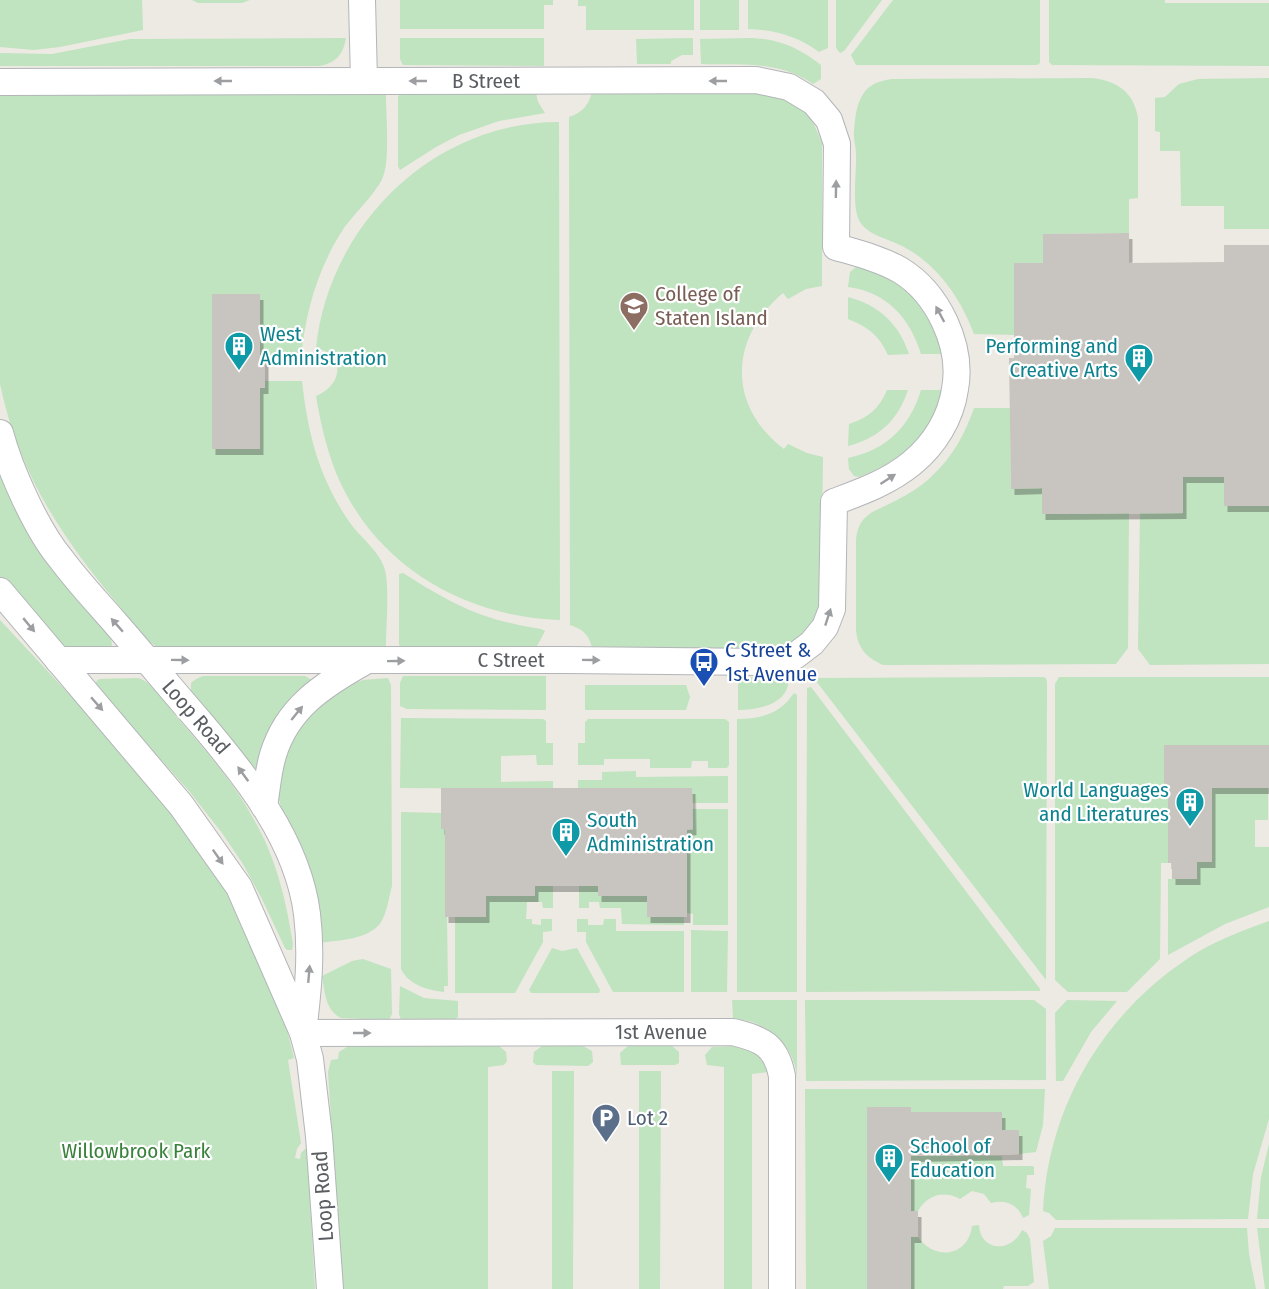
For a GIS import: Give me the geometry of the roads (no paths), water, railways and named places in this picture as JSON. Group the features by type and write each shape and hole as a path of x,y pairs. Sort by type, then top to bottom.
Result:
{"street":[{"path":"362,0 364,81"},
{"name":"B Street","path":"0,82 756,81 789,87 814,102 829,120 837,144 836,247 867,256 901,270 926,291 941,314 951,339 956,361 956,388 949,411 937,436 912,463 880,484 834,502"},
{"name":"Loop Road","path":"0,433 5,453 31,511 59,558 231,758 281,835 293,865 307,913 311,966 303,1032"},
{"name":"C Street","path":"58,660 766,662 795,656 812,644 825,627 832,609 834,502"},
{"name":"Loop Road","path":"0,591 181,805 239,887 303,1032 310,1059 315,1095 330,1289"},
{"path":"264,806 272,757 280,735 315,692 365,662"},
{"name":"1st Avenue","path":"303,1032 733,1032 759,1040 772,1049 782,1076 782,1289"}],"place":[{"name":"College of Staten Island","path":"634,332"},
{"name":"West Administration","path":"239,372"},
{"name":"Performing and Creative Arts","path":"1139,384"},
{"name":"C Street & 1st Avenue","path":"704,688"},
{"name":"World Languages and Literatures","path":"1190,828"},
{"name":"South Administration","path":"566,858"},
{"name":"Lot 2","path":"606,1144"},
{"name":"School of Education","path":"889,1184"}],"park label":[{"name":"Willowbrook Park","path":"136,1151"}]}
